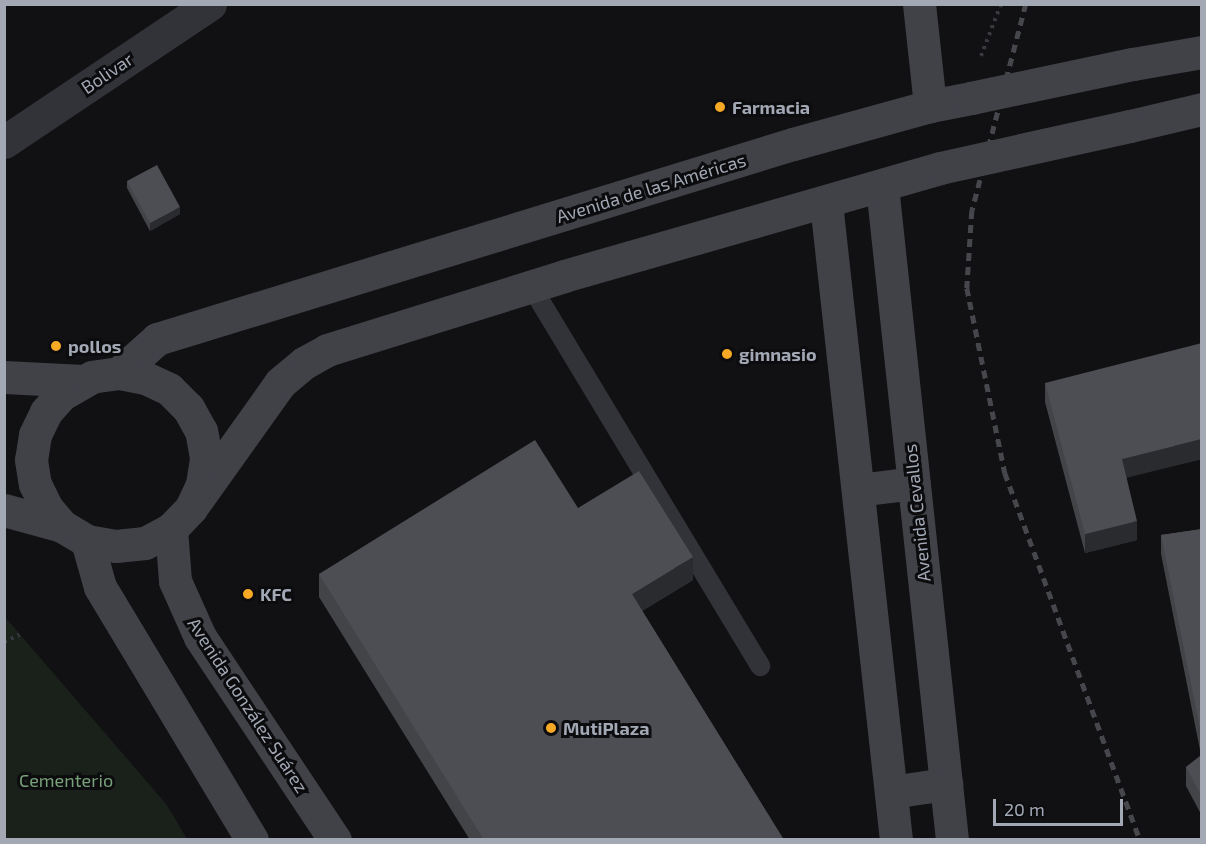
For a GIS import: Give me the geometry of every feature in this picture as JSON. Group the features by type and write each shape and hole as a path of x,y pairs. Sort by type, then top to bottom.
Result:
{"main road":[{"path":"919,4 930,106"},
{"name":"Avenida de las Américas","path":"119,373 157,339 930,106 1202,52"},
{"path":"4,510 116,546 145,543 181,518 280,384 304,363 327,350 531,286 826,204 940,168 1202,109"},
{"name":"Avenida Cevallos","path":"882,186 952,840"},
{"path":"826,204 896,840"},
{"name":"Avenida González Suárez","path":"4,377 83,381 119,373 145,378 169,389 188,408 201,431 206,458 202,484 181,518 175,581 200,637 335,840"},
{"name":"Avenida González Suárez","path":"83,381 62,394 46,412 35,435 31,460 38,492 75,534 100,587 252,840"},
{"path":"858,490 914,483"},
{"path":"891,792 946,784"}],"street":[{"name":"Bolivar","path":"4,142 210,4"}],"lane":[{"path":"531,286 760,666"}],"path":[{"path":"991,36 1001,4"},
{"path":"4,642 20,635"}],"green space":[{"name":"Cementerio","path":"5,617 167,805 187,839 5,839"}],"building":[{"path":"157,165 180,207 150,223 127,181"},
{"path":"1202,343 1202,439 1122,459 1137,521 1085,534 1045,383"},
{"name":"MutiPlaza","path":"535,440 578,508 639,471 693,557 632,594 784,840 484,840 319,574"},
{"path":"1202,529 1202,738 1161,535"},
{"path":"1202,755 1202,797 1186,767"}],"railway":[{"path":"1026,4 972,211 967,288 1005,473 1140,840"}],"place":[{"name":"Farmacia","path":"720,107"},
{"name":"pollos","path":"56,346"},
{"name":"gimnasio","path":"727,354"},
{"name":"KFC","path":"248,594"},
{"name":"MutiPlaza","path":"551,728"}]}
